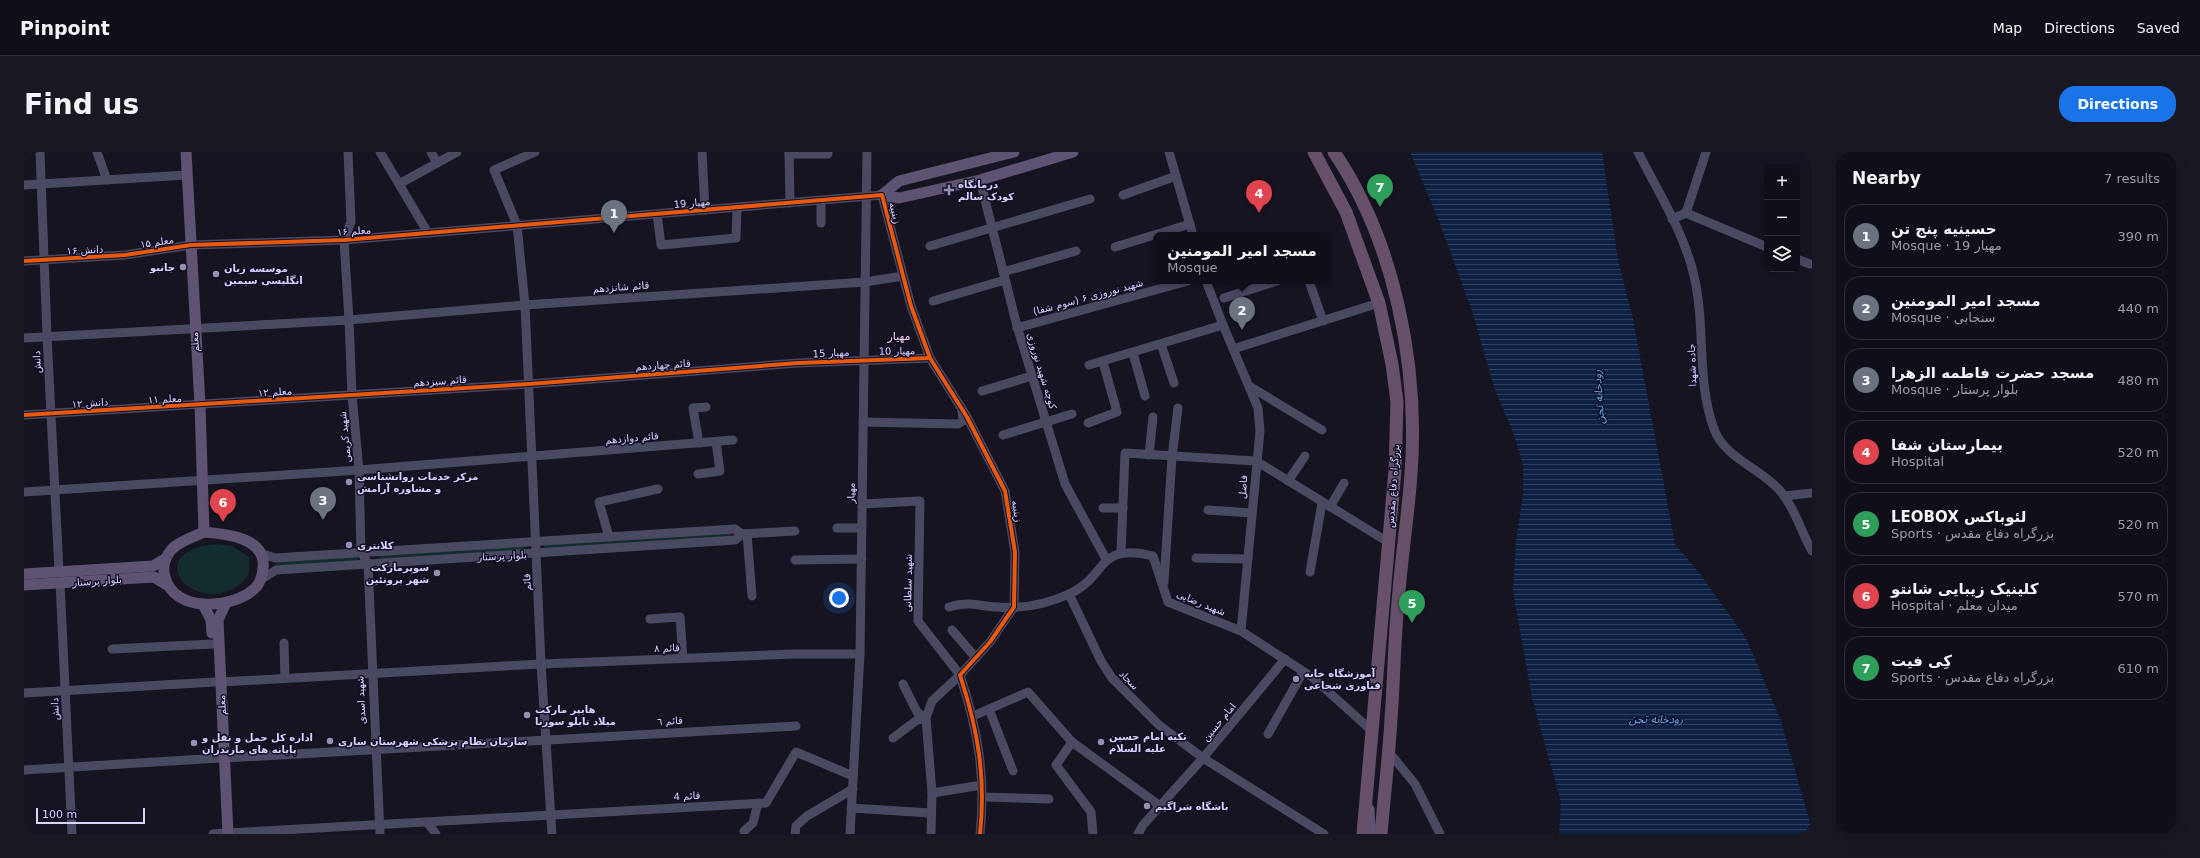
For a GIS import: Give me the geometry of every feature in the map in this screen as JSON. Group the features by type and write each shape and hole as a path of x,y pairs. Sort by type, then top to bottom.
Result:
{"highway":[{"name":"بزرگراه دفاع مقدس","path":"1314,152 1346,212 1379,303 1392,364 1397,402 1396,464 1363,834"},
{"name":"بزرگراه دفاع مقدس","path":"1334,152 1370,220 1395,290 1409,366 1412,404 1411,473 1398,602 1381,834"}],"main road":[{"name":"معلم","path":"186,152 194,327 200,405 201,480 204,532"},
{"path":"882,195 899,181 1000,154 1014,152"},
{"path":"882,195 899,198 980,180 1073,152"},
{"path":"204,532 241,538 252,544 260,553 264,566 262,578 255,589 245,596 226,603 203,604 186,600 176,594 167,585 164,572 165,559 173,549 182,542 204,532"},
{"name":"بلوار پرستار","path":"24,574 153,566 165,559"},
{"path":"59,572 60,583"},
{"name":"بلوار پرستار","path":"24,585 154,577 167,585"},
{"name":"معلم","path":"218,682 218,620 226,603"},
{"name":"معلم","path":"203,604 211,620 218,682 223,758 223,834"},
{"path":"1367,785 1370,834"}],"street":[{"name":"دانش","path":"40,152 45,260 46,336 59,572"},
{"path":"97,152 107,180"},
{"path":"344,240 351,222 348,152"},
{"path":"380,152 428,232"},
{"path":"431,152 436,163"},
{"path":"399,184 457,152"},
{"name":"قائم","path":"536,152 494,170 517,225 525,305 533,457 541,664 552,834"},
{"path":"702,152 705,210"},
{"path":"790,203 789,153 828,154 828,152"},
{"name":"مهیار","path":"850,834 860,654 868,152"},
{"path":"1169,152 1192,232"},
{"name":"جاده شهدا","path":"1638,152 1684,243 1694,275 1702,333 1703,387 1714,430 1723,444 1780,490 1791,504 1812,551"},
{"path":"1686,213 1706,152"},
{"path":"24,185 186,175"},
{"path":"1123,195 1176,176"},
{"name":"کوچه شهید نوروزی","path":"980,180 1017,328 1065,484 1106,560"},
{"name":"مهیار 19","path":"517,225 882,195"},
{"name":"زینبیه","path":"882,195 911,306 930,358 962,409 1005,491 1015,552 1014,607"},
{"path":"930,246 1090,199"},
{"path":"821,201 821,223"},
{"path":"657,214 661,245 736,238 737,208"},
{"path":"1672,219 1686,213 1764,246"},
{"path":"1164,232 1190,224"},
{"name":"معلم ۱۶","path":"191,245 344,240 517,225"},
{"path":"1115,247 1153,235"},
{"name":"شهید کریمی","path":"344,240 350,320 352,395 359,470 361,552"},
{"name":"معلم ۱۵","path":"125,255 191,245"},
{"path":"933,300 1076,251"},
{"name":"دانش ۱۶","path":"24,261 125,255"},
{"path":"1800,260 1810,264"},
{"name":"قائم شانزدهم","path":"24,338 194,327 350,320 525,305 865,282 903,276"},
{"name":"شهید نوروزی ۶ (سوم شفا)","path":"1017,328 1177,284"},
{"name":"فاضل","path":"1207,284 1258,408 1260,431 1241,631"},
{"path":"1224,298 1268,284"},
{"path":"1309,284 1323,321"},
{"path":"1233,349 1379,303"},
{"path":"1089,365 1223,325"},
{"path":"1161,344 1174,383"},
{"path":"1133,353 1145,396"},
{"name":"مهیار 10","path":"864,359 930,358"},
{"name":"مهیار 15","path":"798,363 864,359"},
{"path":"1088,423 1117,412 1103,362"},
{"name":"قائم چهاردهم","path":"529,384 798,363"},
{"path":"982,391 1032,376"},
{"name":"قائم سیزدهم","path":"352,395 529,384"},
{"path":"1249,386 1322,430"},
{"name":"معلم ١٢","path":"200,405 352,395"},
{"name":"معلم ١١","path":"131,409 200,405"},
{"path":"698,443 693,408 706,407"},
{"path":"1163,588 1172,457 1178,408"},
{"name":"دانش ۱۲","path":"24,415 131,409"},
{"path":"863,422 958,424 962,421 962,409"},
{"path":"1003,435 1072,414"},
{"path":"1149,455 1153,417"},
{"name":"قائم دوازدهم","path":"24,492 359,470 733,440"},
{"path":"698,474 720,471 716,442"},
{"path":"950,607 963,603 1014,607 1044,603 1070,594 1087,583 1106,560 1121,552 1125,453 1256,461 1388,542"},
{"path":"1288,481 1305,456"},
{"path":"1310,572 1326,505 1344,483"},
{"path":"608,537 599,502 658,489"},
{"path":"1784,496 1812,493"},
{"name":"شهید سلطانی","path":"862,504 920,501 918,621 960,675"},
{"path":"1103,508 1123,508"},
{"path":"1208,510 1252,513"},
{"path":"837,528 862,528"},
{"name":"بلوار پرستار","path":"260,553 275,558 734,529 745,534"},
{"name":"بلوار پرستار","path":"262,578 276,570 735,540 745,534 795,531"},
{"path":"745,534 752,596"},
{"path":"361,552 368,564"},
{"name":"شهید رضایی","path":"1121,552 1138,552 1153,556 1168,602 1241,631 1303,672 1372,731"},
{"path":"1196,558 1248,559"},
{"path":"795,560 862,559"},
{"name":"شهید اسدی","path":"368,564 374,748 379,830"},
{"name":"دانش","path":"60,583 72,834"},
{"name":"سجاد","path":"1070,594 1101,661 1112,678 1159,725 1203,758 1324,834"},
{"path":"931,834 932,793 926,718 932,701 960,675 990,642 1014,607"},
{"path":"650,619 680,617 683,658"},
{"path":"952,630 976,658"},
{"path":"284,643 285,678"},
{"path":"112,649 213,644"},
{"name":"قائم ٨","path":"24,693 541,664 794,654 860,654"},
{"name":"امام حسین","path":"1138,834 1143,825 1203,758 1285,659"},
{"path":"1268,734 1303,672"},
{"path":"960,675 973,716 981,763 983,797 980,834"},
{"path":"903,684 917,712 926,718"},
{"path":"973,716 1028,692 1072,742 1160,806"},
{"path":"989,709 1013,771"},
{"path":"893,738 917,720 926,718"},
{"name":"قائم ٦","path":"24,770 374,748 796,726"},
{"path":"1072,742 1056,765 1091,812 1093,834"},
{"path":"1388,751 1415,784 1440,834"},
{"path":"744,831 753,823 758,803 766,803 796,752 853,776"},
{"path":"932,793 982,785"},
{"path":"795,834 796,826 807,816 853,789"},
{"path":"983,797 1049,799"},
{"name":"قائم 4","path":"223,834 379,830 427,822 758,803"},
{"path":"851,808 931,813"},
{"path":"427,822 436,834"}],"green space":[{"path":"730,533 731,537 544,549 544,544"},
{"path":"217,544 232,546 249,557 250,566 247,577 238,586 220,593 204,593 190,587 181,578 177,568 181,557 194,549"},
{"path":"525,546 526,552 380,560 378,555"},
{"path":"358,557 358,561 276,567 275,561"}],"water":[{"name":"رودخانه تجن","path":"1410,152 1602,152 1618,260 1633,319 1675,544 1700,574 1746,638 1780,718 1812,834 1559,834 1561,802 1532,698 1513,591 1516,542 1523,495 1523,465 1514,435 1494,387 1473,314 1441,226"}],"cycle path":[{"path":"24,261 125,255 191,245 344,240 882,195 911,306 930,358 967,417 1005,491 1015,552 1014,607 990,642 960,675 972,715 979,754 982,793 980,834"},
{"path":"24,415 529,384 798,363 930,358"}],"place":[{"name":"درمانگاه کودک سالم","path":"949,190"},
{"name":"کِی فیت","path":"1380,207"},
{"name":"بیمارستان شفا","path":"1259,213"},
{"name":"حسینیه پنج تن","path":"614,233"},
{"name":"جانبو","path":"183,267"},
{"name":"موسسه زبان انگلیسی سیمین","path":"216,274"},
{"name":"مسجد امیر المومنین","path":"1242,330"},
{"name":"مرکز خدمات روانشناسی و مشاوره آرامش","path":"349,482"},
{"name":"مسجد حضرت فاطمه الزهرا","path":"323,520"},
{"name":"کلینیک زیبایی شانتو","path":"223,522"},
{"name":"کلانتری","path":"349,545"},
{"name":"سوپرمارکت شهر پروتئین","path":"437,573"},
{"name":"LEOBOX لئوباکس","path":"1412,623"},
{"name":"آموزشگاه خانه فناوری شجاعی","path":"1296,679"},
{"name":"هایپر مارکت میلاد تابلو سورنا","path":"527,715"},
{"name":"سازمان نظام پزشکی شهرستان ساری","path":"330,741"},
{"name":"تکیه امام حسین علیه السلام","path":"1101,742"},
{"name":"اداره کل حمل و نقل و پایانه های مازندران","path":"194,743"},
{"name":"باشگاه شراگیم","path":"1147,806"}],"district":[{"name":"مهیار","path":"899,336"}]}
